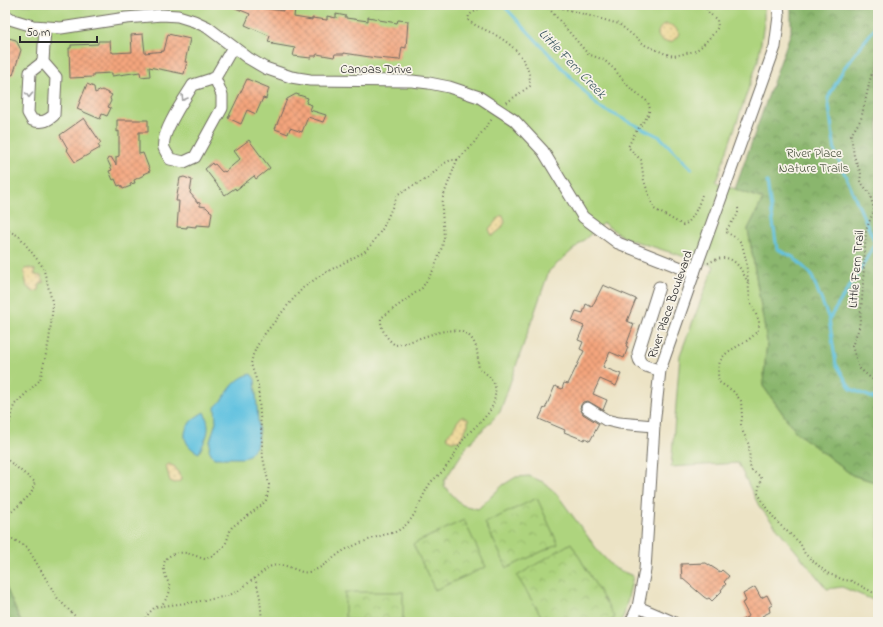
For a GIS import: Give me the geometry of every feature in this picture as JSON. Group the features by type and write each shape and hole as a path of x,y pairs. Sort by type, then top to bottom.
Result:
{"street":[{"name":"River Place Boulevard","path":"632,622 638,607 645,570 654,426 660,370 775,48 779,16 778,5"},
{"name":"Canoas Drive","path":"5,15 13,20 32,26 62,28 126,18 170,15 194,21 207,27 233,47 265,68 291,77 310,80 412,81 449,87 479,98 514,120 543,151 583,217 618,243 695,269"},
{"path":"43,62 30,72 28,113 32,120 41,122 48,120 54,115 56,77 43,62 45,28"},
{"path":"214,78 222,95 222,108 195,157 184,162 170,159 164,148 163,136 174,116 193,85 214,78 233,47"},
{"path":"659,287 638,357 640,364 645,367 660,370"},
{"path":"587,408 606,420 619,423 654,426"},
{"path":"638,607 673,622"}],"path":[{"path":"485,5 469,15 468,20 473,25 494,34 511,46 519,54 530,75 530,86 506,103"},
{"path":"546,5 588,54 604,60 614,69 629,87 648,102 650,109 647,117 635,133 628,147 641,160 644,181 654,209 683,225 687,224 691,219 702,195"},
{"path":"551,5 619,24 645,45 674,56 695,50 702,46 718,27 717,20 708,12 705,5"},
{"name":"Little Fern Trail","path":"878,60 872,76 861,119 851,134 854,156 861,174 860,181 870,194 874,210 866,230 859,328 852,346 859,368 878,384"},
{"path":"145,622 149,613 155,607 228,596 238,591 269,567 274,565 283,564 307,573 316,570 343,551 380,536 396,532 405,526 413,517 432,482 446,467 474,426 486,415 494,403 496,390 488,374 479,369 476,346 467,335 459,331 446,330 395,346 386,336 381,323 381,318 422,288 434,269 444,238 442,210 443,197 457,160 470,148 494,116"},
{"path":"162,605 169,594 170,588 164,571 164,563 166,558 172,554 181,553 190,553 205,559 211,557 225,545 232,527 262,505 266,500 269,485 263,458 258,385 251,364 253,355 263,336 303,288 321,275 364,252 371,245 383,228 398,194 428,178 443,164 451,160 457,160"},
{"path":"738,208 739,211 737,217 727,227 726,232 738,239 742,244 746,260 750,300 759,321 759,328 750,339 725,353 719,369 718,377 719,382 733,391 741,401 742,432 749,445 750,466 752,471 761,478 758,492 761,499 779,524 800,543 805,554 827,573 844,580 852,581 878,594"},
{"path":"5,228 19,236 43,267 53,305 49,341 40,380 14,405 5,443"},
{"path":"695,269 724,258 730,259 739,266 748,284"},
{"path":"5,458 35,482 31,494 5,518"},
{"path":"5,535 27,547 58,599 80,620 90,622"},
{"path":"255,578 261,604 262,622"}],"green space":[{"path":"5,5 764,5 764,23 758,61 716,182 763,199 748,229 767,342 763,386 796,432 852,475 878,483 878,602 842,587 827,589 759,506 738,463 671,467 680,355 714,266 625,238 603,223 549,271 500,412 467,446 444,481 444,486 462,505 478,509 503,485 516,477 529,476 543,482 556,493 599,552 614,568 633,576 624,615 620,622 21,622 5,585"},
{"name":"River Place Nature Trails","path":"791,5 878,5 878,483 852,475 796,432 763,386 767,342 748,229 763,199 735,189 791,32"},
{"path":"537,498 558,544 507,568 485,523"},
{"path":"464,520 486,567 435,590 413,544"},
{"path":"571,543 615,618 608,622 545,622 517,576"},
{"path":"5,585 21,622 5,622"},
{"path":"345,592 403,592 403,620 345,620"}],"sand":[{"path":"665,24 674,27 679,34 671,42 662,41 658,34 659,30"},
{"path":"500,216 503,216 505,222 501,229 492,236 489,229"},
{"path":"30,268 35,270 35,275 41,276 44,282 40,284 39,290 34,292 27,287 24,272 25,269"},
{"path":"462,416 468,419 468,425 459,441 452,441 448,439 447,435"},
{"path":"169,464 175,467 181,478 180,481 175,483 170,481 166,466"}],"water":[{"path":"251,374 255,379 259,435 256,447 249,455 243,458 214,458 209,450 210,441 216,422 215,407 234,384 244,376"},
{"path":"204,412 208,424 208,433 199,453 188,445 185,433 190,422"}],"building":[{"path":"228,5 264,5 262,8 283,11 283,7 295,8 294,17 312,20 312,18 327,20 327,16 336,18 336,14 346,16 346,18 368,21 368,17 397,23 398,20 408,21 406,48 402,47 400,60 344,53 335,54 334,57 317,54 316,56 311,56 311,58 293,56 295,48 268,42 270,36 245,25 250,14"},
{"path":"143,34 145,53 164,51 168,34 190,39 184,74 149,67 150,76 141,77 140,72 112,76 112,73 93,74 93,77 70,78 69,48 71,48 71,45 98,44 98,41 110,41 111,52 113,53 132,52 131,35"},
{"path":"5,37 16,40 21,50 13,75 5,73"},
{"path":"247,79 269,88 266,99 263,98 256,114 247,110 241,124 228,118"},
{"path":"87,84 94,87 95,93 102,90 112,95 108,107 111,108 107,116 102,114 100,119 77,109"},
{"path":"296,94 308,98 306,103 312,105 310,110 326,115 323,122 308,117 302,132 290,128 288,134 275,129 287,99"},
{"path":"84,118 101,143 98,145 100,148 75,162 60,135"},
{"path":"117,120 148,120 148,132 139,132 139,154 143,153 150,171 134,180 135,183 130,184 131,186 123,189 121,185 118,186 115,179 113,180 109,171 112,170 107,159 111,157 116,165 116,157 119,156 119,131 117,132"},
{"path":"249,140 270,168 256,179 254,176 236,190 235,188 225,195 205,169 212,163 213,165 215,164 222,172 225,172 240,159 234,151"},
{"path":"184,177 192,180 190,193 196,202 200,203 200,206 206,207 212,212 210,226 196,225 196,227 187,226 187,228 177,227 179,201 176,201 180,178"},
{"path":"603,285 636,299 627,321 634,324 626,346 628,347 624,358 610,352 603,367 621,374 616,386 600,379 593,394 607,400 603,410 588,401 583,402 581,405 580,408 583,414 599,424 590,441 564,432 565,430 539,419 555,386 562,389 564,383 568,384 584,351 580,349 583,342 578,340 584,326 572,321 576,311 583,313 586,304 592,307"},
{"path":"706,563 720,572 722,570 729,576 724,582 726,584 721,590 722,591 712,601 709,598 707,599 704,597 682,579 681,564"},
{"path":"755,587 761,598 767,595 772,605 769,607 770,612 755,622 738,622 749,616 742,603 746,601 743,594"}],"waterway":[{"name":"Little Fern Creek","path":"503,5 599,107 660,137 692,169"},
{"path":"829,319 875,243 835,152 828,98 844,68 878,24"},
{"name":"Little Fern Creek","path":"767,182 777,249 793,257 811,274 829,319 836,364 851,389 878,400"}]}
